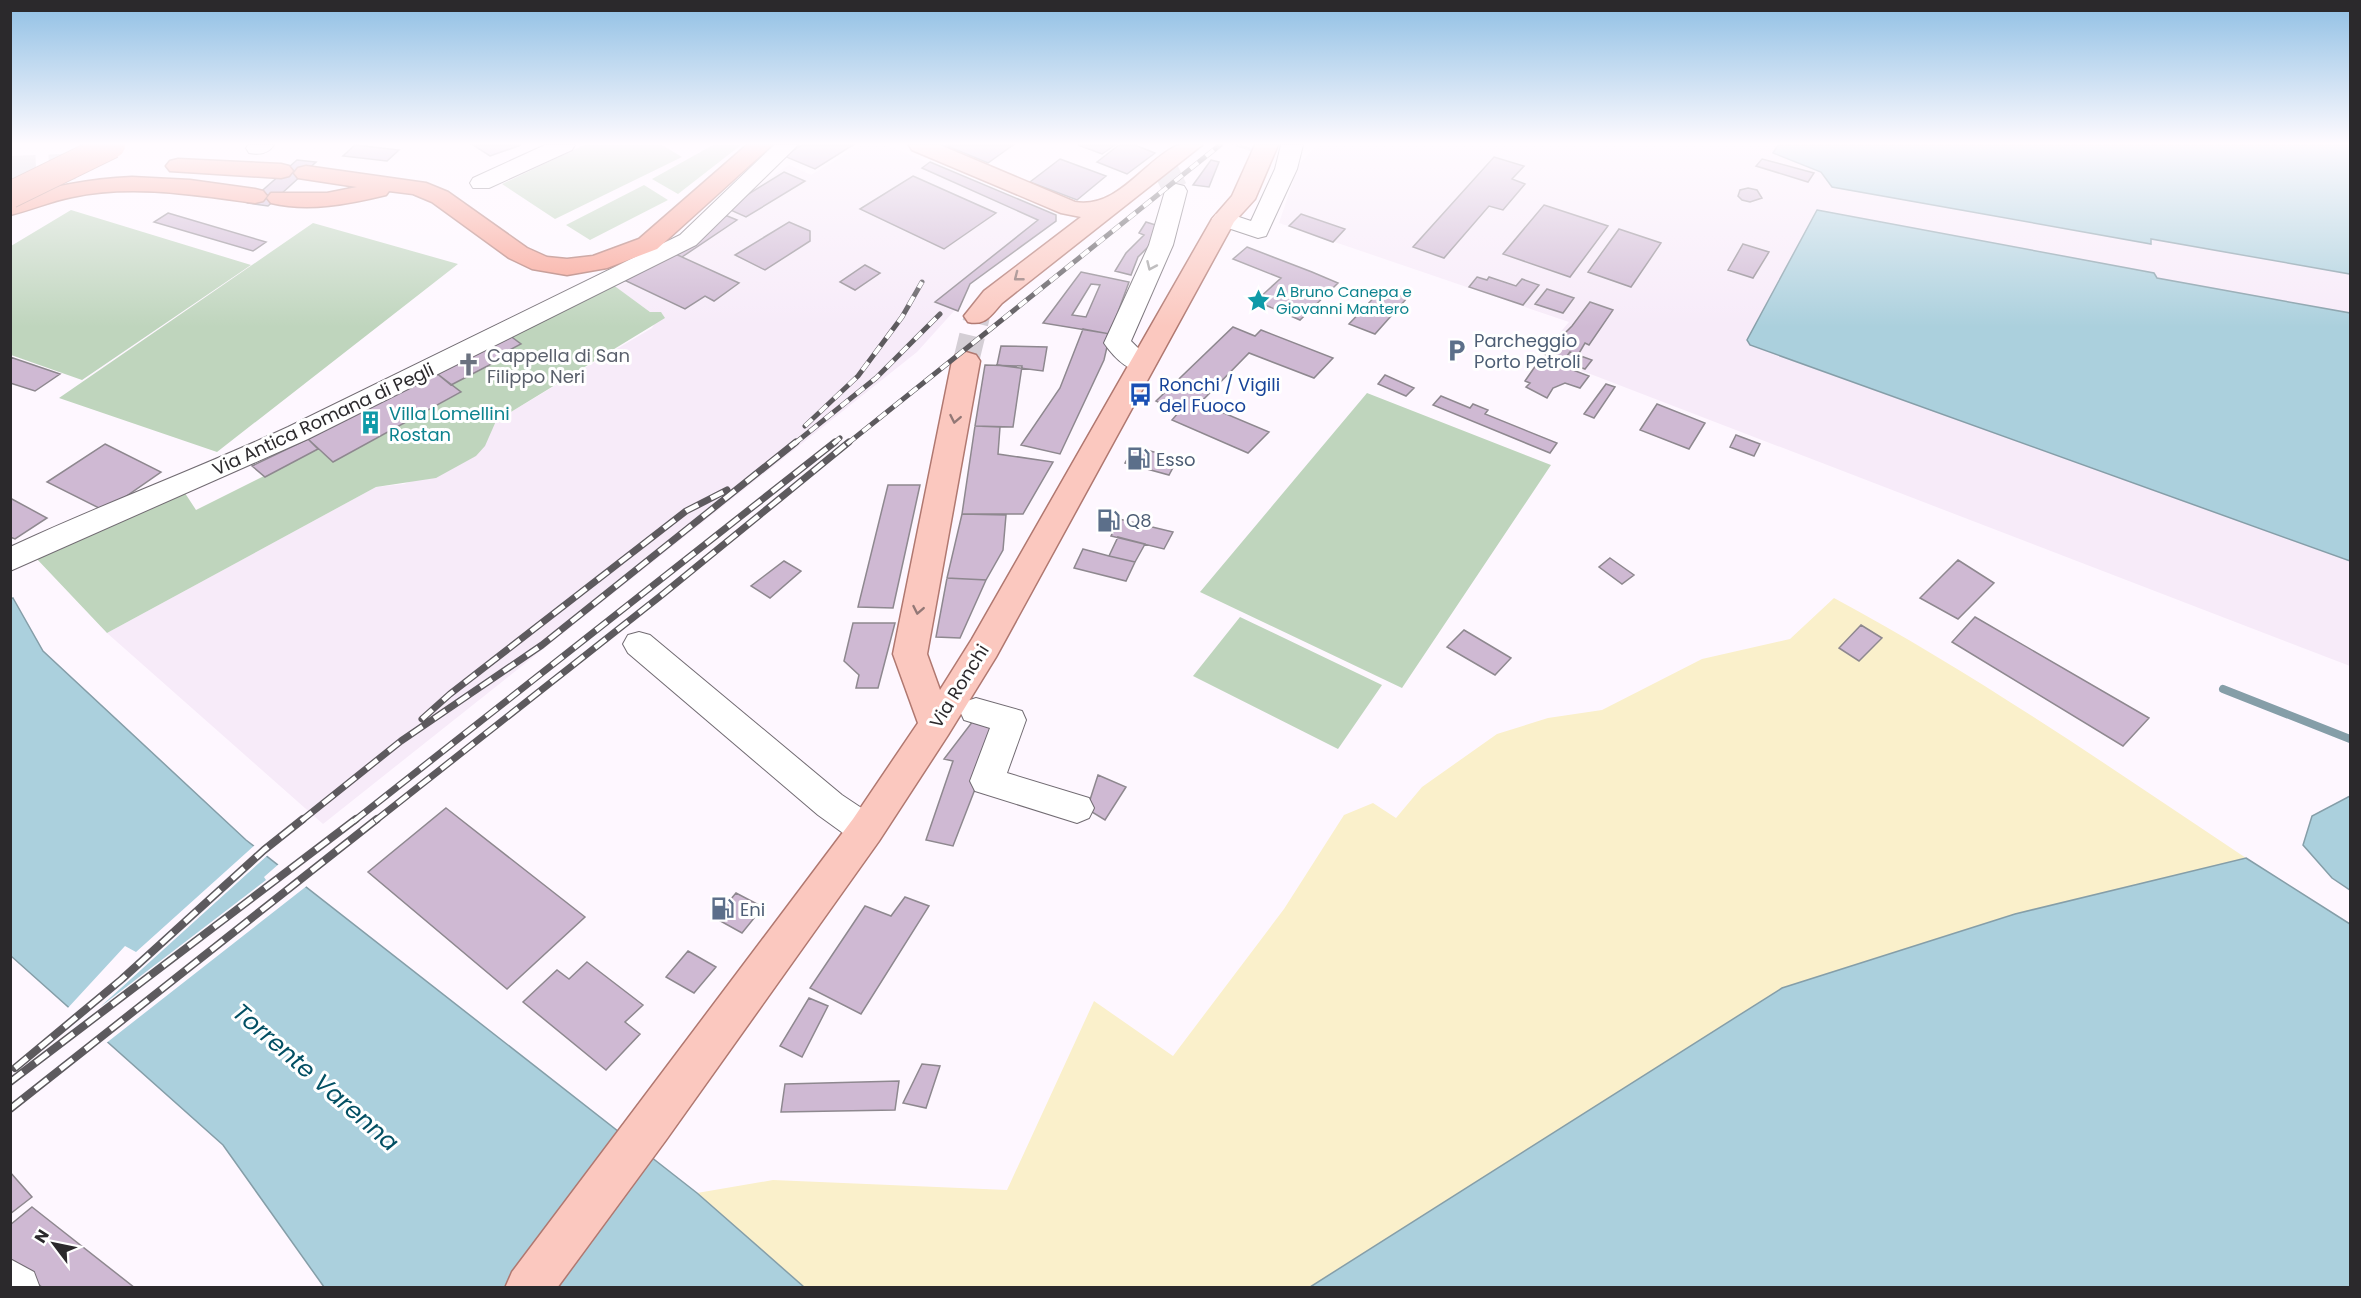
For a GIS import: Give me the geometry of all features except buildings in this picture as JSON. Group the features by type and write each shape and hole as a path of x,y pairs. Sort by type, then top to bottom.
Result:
{"highway":[{"path":"452,206 518,253 542,264 567,267 598,263 620,257 648,244 692,206"}],"main road":[{"path":"1063,206 1087,211 1108,206"},
{"path":"977,316 993,297 1113,206"},
{"name":"Via Ronchi","path":"1224,206 1224,219"},
{"name":"Via Ronchi","path":"528,1287 651,1125 866,830 936,725 980,654 1224,219 1237,206"},
{"path":"1064,243 1078,226 1080,217 1069,208"},
{"path":"936,725 910,654 966,361"},
{"path":"910,654 936,670 954,668 980,654"}],"street":[{"name":"Via Antica Romana di Pegli","path":"11,562 89,522 238,461 298,433 688,240 724,206"},
{"path":"1142,364 1117,343 1157,252 1174,206"},
{"path":"1224,219 1258,231 1269,206"},
{"path":"639,644 831,805 866,830"},
{"path":"976,711 1010,720 987,781 1077,808"},
{"path":"10,1281 18,1287"}],"shaded area":[{"path":"727,206 1033,206 1056,215 1056,221 970,284 958,311 954,311 917,352 323,824 107,633 376,487 404,484 476,456 496,421 652,328 661,312 650,312 610,283"},
{"path":"1285,206 1977,206 2151,243 2151,239 2350,274 2350,313 2157,278 2154,273 1747,340 1750,345 2350,561 2350,666 1541,355 1569,322 1279,223"}],"green space":[{"path":"535,206 583,206 555,219"},
{"path":"604,206 657,206 590,240 566,225"},
{"path":"71,210 251,265 82,380 11,355 11,246"},
{"path":"313,223 458,264 217,452 59,398"},
{"name":"Villa Lomellini Rostan","path":"601,276 650,312 661,312 665,318 496,421 485,446 476,456 436,478 376,487 107,633 35,557 183,490 196,510 318,449 333,462 460,393 451,385 503,359 500,355 521,344 509,335"},
{"path":"1367,393 1551,465 1402,688 1200,592"},
{"path":"1240,617 1382,685 1338,749 1193,676"}],"sand":[{"path":"1834,598 1992,690 2246,858 2015,914 1782,988 1310,1287 804,1287 697,1193 773,1180 1007,1190 1094,1001 1173,1056 1284,909 1344,815 1373,803 1396,818 1422,787 1497,734 1548,718 1602,710 1702,659 1790,639"}],"water":[{"path":"1936,206 2350,206 2350,274 2151,239 2151,244"},
{"path":"1817,210 2154,273 2157,278 2350,313 2350,561 1750,345 1747,340"},
{"name":"Torrente Varenna","path":"13,598 43,651 246,840 697,1193 804,1287 324,1287 223,1145 11,956 10,599"},
{"path":"2350,796 2350,890 2332,878 2303,845 2312,816"},
{"path":"2246,858 2350,924 2350,1287 1310,1287 1782,988 2015,914"}],"pier":[{"path":"256,844 269,854 100,1007 266,880 264,877 280,863 308,885 105,1044 66,1010 125,946 136,952"}],"waterway":[{"path":"2223,689 2350,739"}],"tunnel":[{"path":"966,361 977,316"}],"railway":[{"path":"847,444 1144,206"},
{"path":"805,426 858,376 902,317 922,282"},
{"path":"794,444 876,378 940,314"},
{"path":"833,444 840,438"},
{"path":"301,821 401,741 542,645 796,442"},
{"path":"354,821 835,442"},
{"path":"375,821 663,594 849,442"},
{"path":"422,719 450,694 686,511 727,490"},
{"path":"15,1068 122,979 264,850 303,819"},
{"path":"10,1082 356,819"},
{"path":"10,1109 377,819"}],"place":[{"name":"A Bruno Canepa e Giovanni Mantero","path":"1258,300"},
{"name":"Parcheggio Porto Petroli","path":"1456,350"},
{"name":"Cappella di San Filippo Neri","path":"469,365"},
{"name":"Ronchi / Vigili del Fuoco","path":"1141,394"},
{"name":"Villa Lomellini Rostan","path":"371,423"},
{"name":"Esso","path":"1138,459"},
{"name":"Q8","path":"1108,520"},
{"name":"Eni","path":"722,909"}]}
